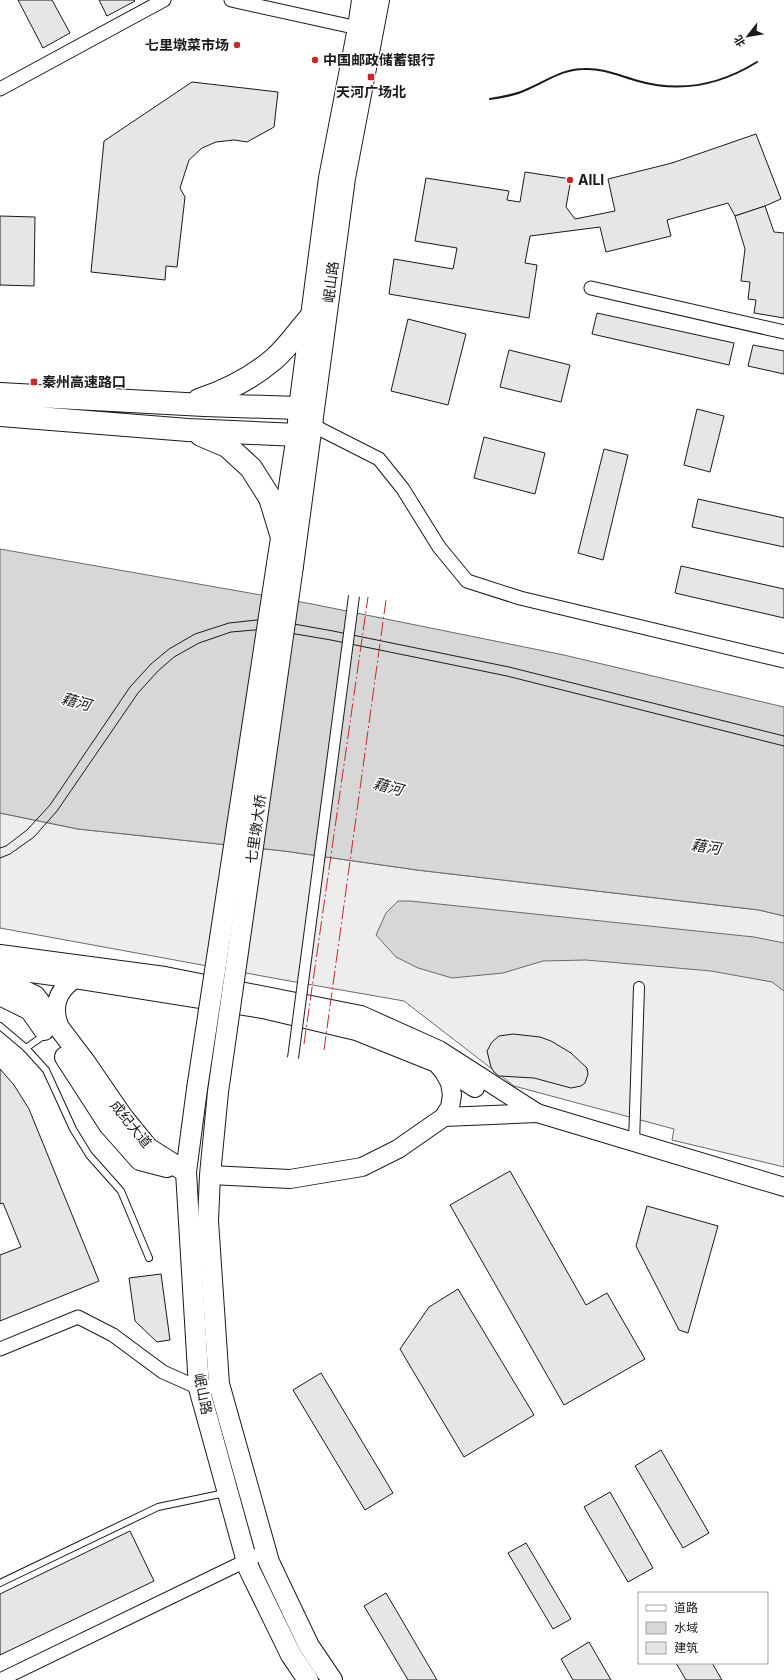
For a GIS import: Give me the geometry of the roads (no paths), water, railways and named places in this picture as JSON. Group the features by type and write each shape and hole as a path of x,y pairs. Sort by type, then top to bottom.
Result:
{"highway":[{"path":"189,404 223,392 247,378 275,358 311,316"},
{"path":"0,394 299,408 305,430 188,430 0,415"},
{"path":"188,430 227,446 251,468 270,498 281,534"}],"main road":[{"name":"岷山路","path":"299,408 329,178 362,0"},
{"name":"岷山路","path":"285,565 345,178 379,0"},
{"name":"岷山路","path":"285,565 281,534 305,430"},
{"name":"七里墩大桥","path":"198,1089 285,565"},
{"name":"七里墩大桥","path":"218,1092 285,565"},
{"path":"0,954 165,976 361,1016 439,1050 537,1113 784,1188"},
{"path":"0,969 75,979 263,1009 356,1031 436,1063 519,1114"},
{"name":"成纪大道","path":"0,979 35,996 54,1032"},
{"path":"54,1032 57,1022 55,1012 56,1002 60,992 67,984 75,979"},
{"name":"成纪大道","path":"0,995 30,1010 54,1032 85,1062 122,1116 148,1148 186,1172"},
{"path":"210,1175 290,1179 362,1167 398,1149 444,1117 450,1107 452,1095 450,1083 444,1072 436,1063"},
{"name":"岷山路","path":"198,1089 186,1172 199,1388 249,1569 291,1655 308,1680"},
{"name":"岷山路","path":"218,1092 210,1175 208,1221 219,1384 269,1562 309,1646 332,1680"},
{"path":"444,1117 537,1113"}],"street":[{"path":"0,89 164,0"},
{"path":"231,0 358,28"},
{"path":"591,288 784,332"},
{"path":"305,430 379,459 403,489 439,547 467,581 520,598 784,661"},
{"path":"293,1058 354,596"},
{"path":"634,1143 639,987"},
{"path":"0,1349 78,1317 113,1336 163,1372 199,1388 219,1384"},
{"path":"0,1680 266,1551"}],"lane":[{"path":"0,1026 26,1048 46,1070 73,1129 89,1155 121,1191 149,1258"},
{"path":"26,1048 54,1032"},
{"path":"0,1583 158,1507 228,1493"}],"water":[{"name":"藉河","path":"0,549 312,604 564,655 784,707 784,916 759,910 417,870 284,851 78,829 0,813"},
{"path":"398,901 410,901 754,937 784,943 784,991 772,982 711,971 586,960 543,961 503,973 452,978 418,968 396,957 376,935 386,913"}],"tram line":[{"path":"0,848 6,846 27,830 50,805 130,687 151,664 169,649 195,634 229,623 266,619 333,631 509,667 784,736"},
{"path":"0,858 10,854 34,837 57,811 138,693 158,671 174,657 199,643 231,632 266,629 331,640 507,676 784,746"}],"place":[{"name":"七里墩菜市场","path":"237,45"},
{"name":"中国邮政储蓄银行","path":"315,60"},
{"name":"天河广场北","path":"371,77"},
{"name":"AILI","path":"570,180"},
{"name":"秦州高速路口","path":"34,382"}]}
